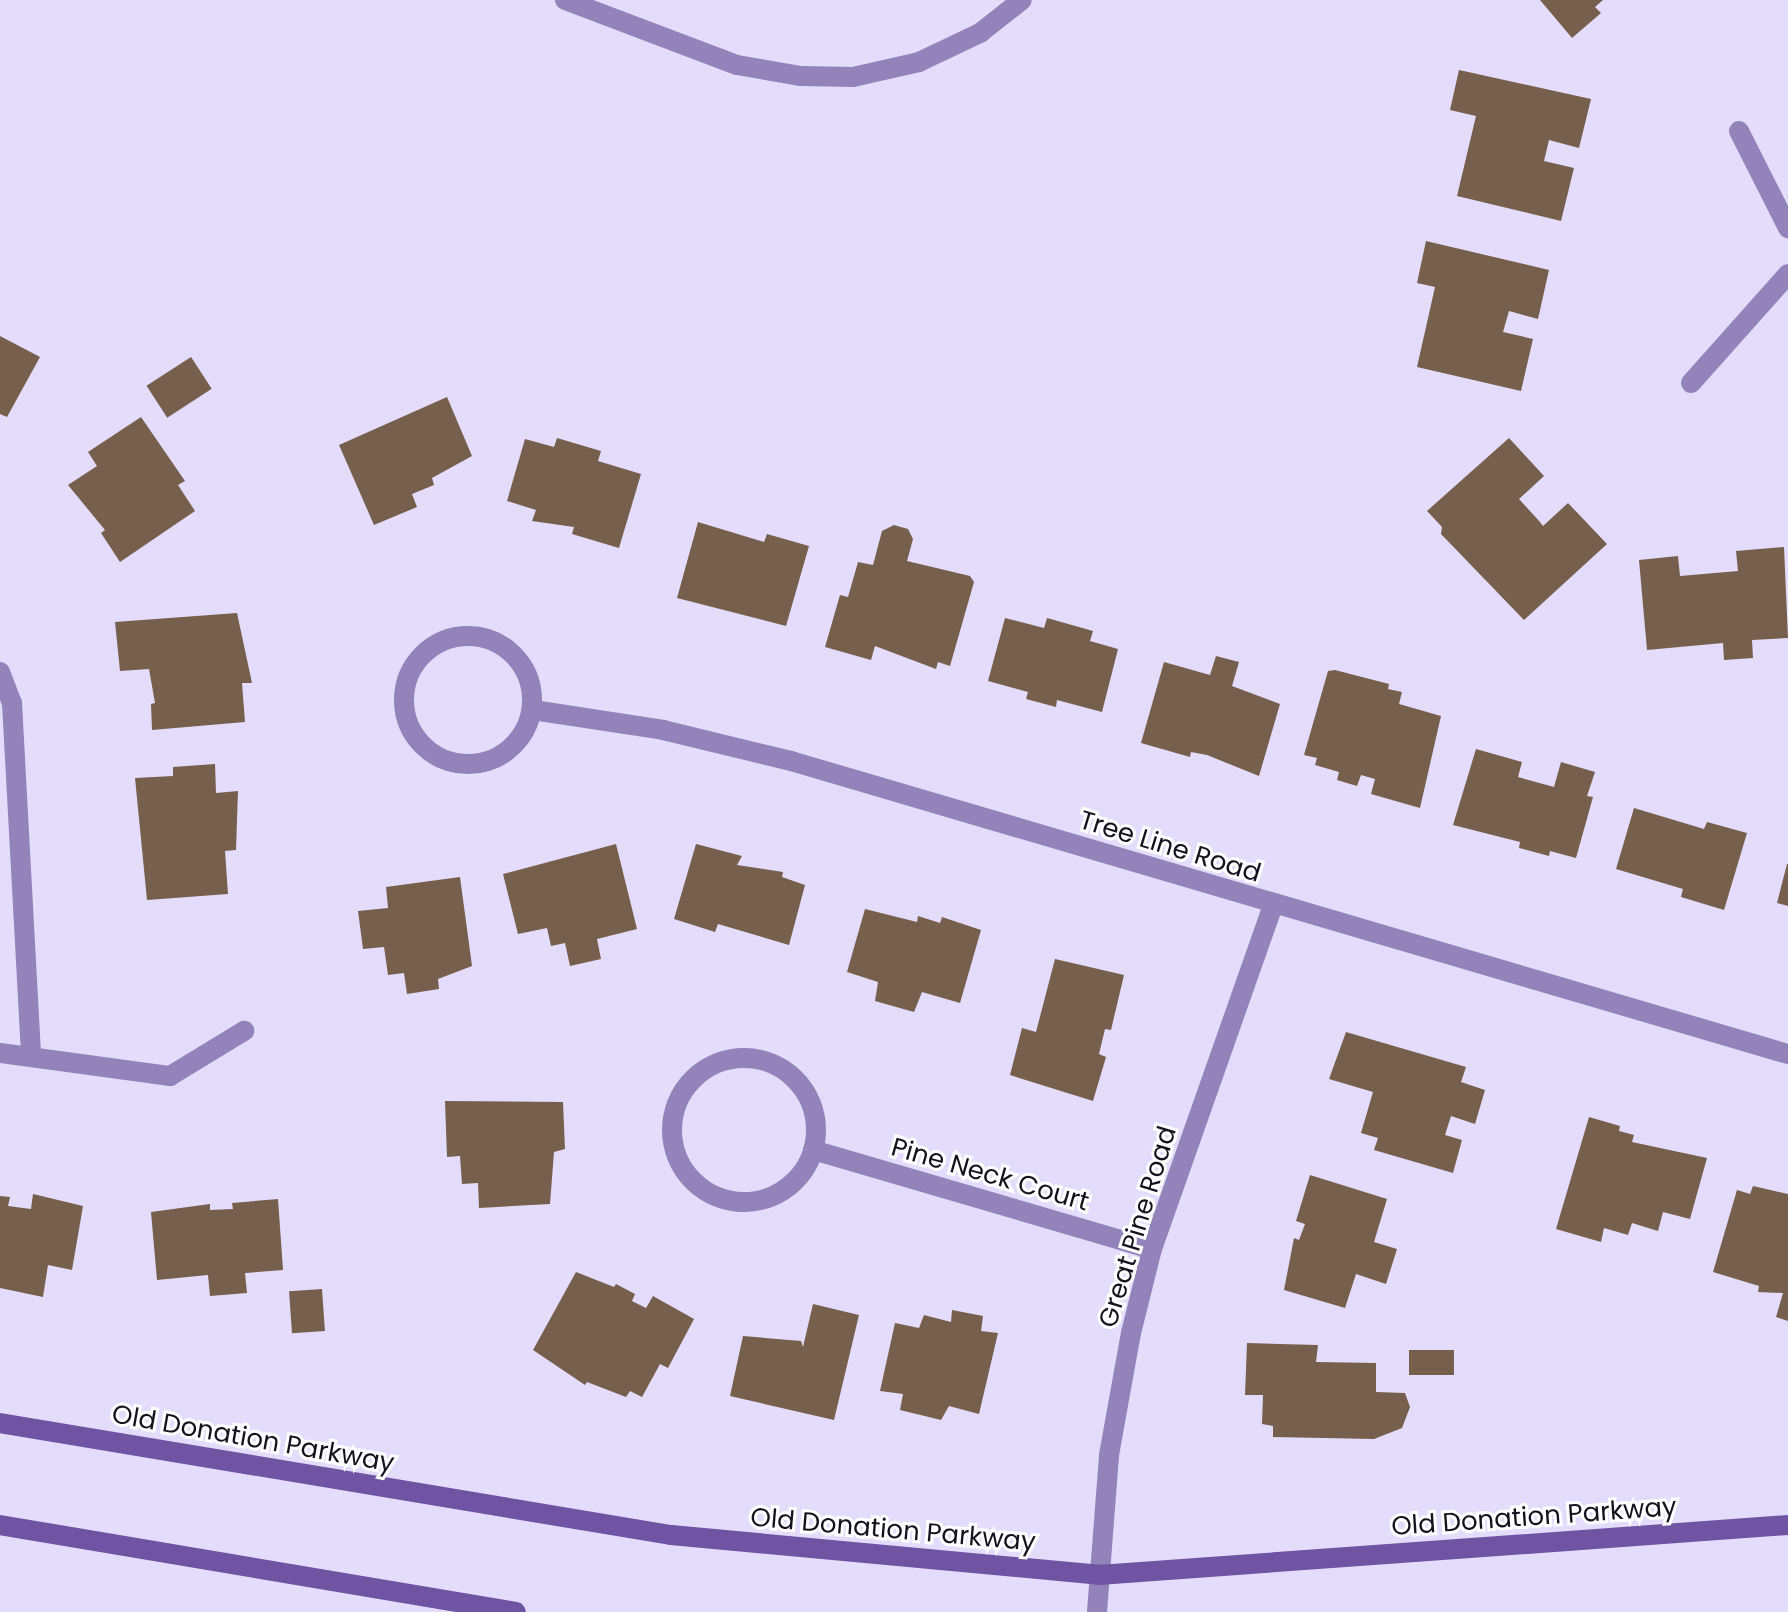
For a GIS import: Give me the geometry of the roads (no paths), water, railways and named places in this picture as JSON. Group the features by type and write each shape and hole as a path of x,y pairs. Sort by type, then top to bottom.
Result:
{"street":[{"path":"565,0 737,65 801,76 853,77 919,62 980,33 1022,0"},
{"path":"1739,131 1788,228"},
{"path":"1691,383 1788,274"},
{"path":"458,636 478,636 514,654 526,671 533,710 526,729 506,752 478,764 458,764 422,746 404,710 404,690 410,671 430,648 458,636"},
{"path":"0,672 12,703 31,1056"},
{"name":"Tree Line Road","path":"533,710 663,730 791,761 1273,906 1788,1054"},
{"name":"Great Pine Road","path":"1097,1612 1109,1455 1152,1249 1273,906"},
{"path":"0,1053 170,1076 244,1031"},
{"path":"742,1058 764,1061 801,1086 816,1128 813,1150 788,1187 746,1202 724,1199 687,1174 674,1143 675,1110 700,1073 742,1058"},
{"name":"Pine Neck Court","path":"813,1150 1152,1249"},
{"name":"Old Donation Parkway","path":"0,1423 671,1535 1099,1575 1788,1525"},
{"path":"0,1525 516,1612"}]}
